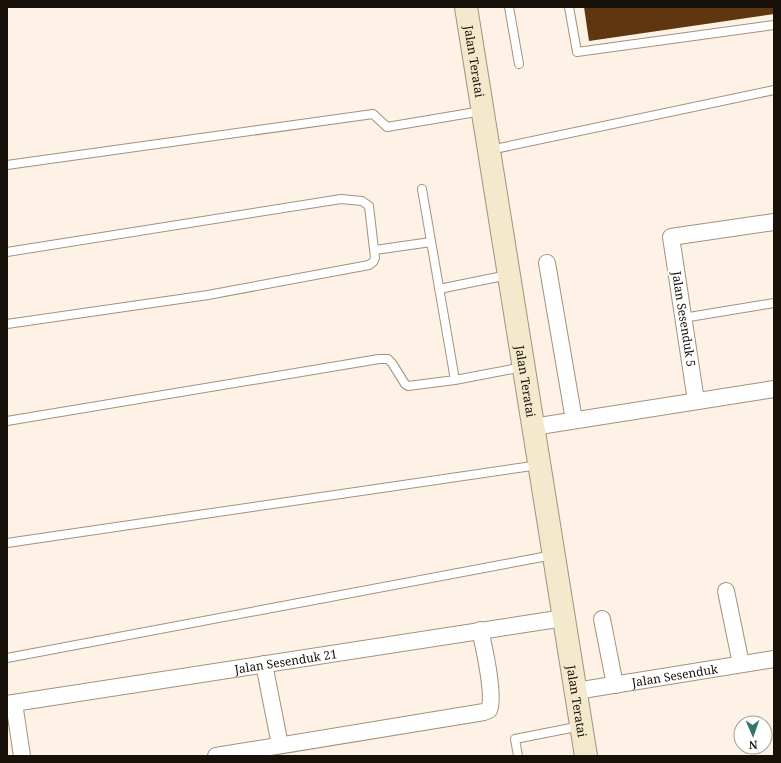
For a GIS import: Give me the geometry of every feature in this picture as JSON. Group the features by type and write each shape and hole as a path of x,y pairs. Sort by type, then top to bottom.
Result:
{"street":[{"name":"Jalan Teratai","path":"466,7 586,756"},
{"name":"Jalan Sesenduk 5","path":"696,401 671,237 774,222"},
{"path":"547,263 574,420"},
{"path":"533,427 774,389"},
{"path":"726,592 741,664"},
{"name":"Jalan Sesenduk 21","path":"10,703 564,618"},
{"path":"602,619 615,685"},
{"path":"216,756 402,726 489,710 491,704 488,676 480,630"},
{"name":"Jalan Sesenduk","path":"576,691 774,659"},
{"path":"264,664 280,745"},
{"path":"10,703 22,756"}],"lane":[{"path":"509,7 519,64"},
{"path":"568,7 577,52 774,25"},
{"path":"489,150 774,90"},
{"path":"7,165 373,114 387,126 483,111"},
{"path":"422,189 455,380"},
{"path":"7,252 341,199 362,201 369,206 376,258 368,266 208,295 7,324"},
{"path":"375,250 431,242"},
{"path":"439,289 509,274"},
{"path":"683,318 774,303"},
{"path":"7,421 379,359 388,360 392,363 405,384 408,386 455,380 524,367"},
{"path":"7,543 540,465"},
{"path":"7,658 554,554"},
{"path":"518,756 515,739 581,726"}],"building":[{"path":"584,7 774,7 774,14 589,41"}]}
